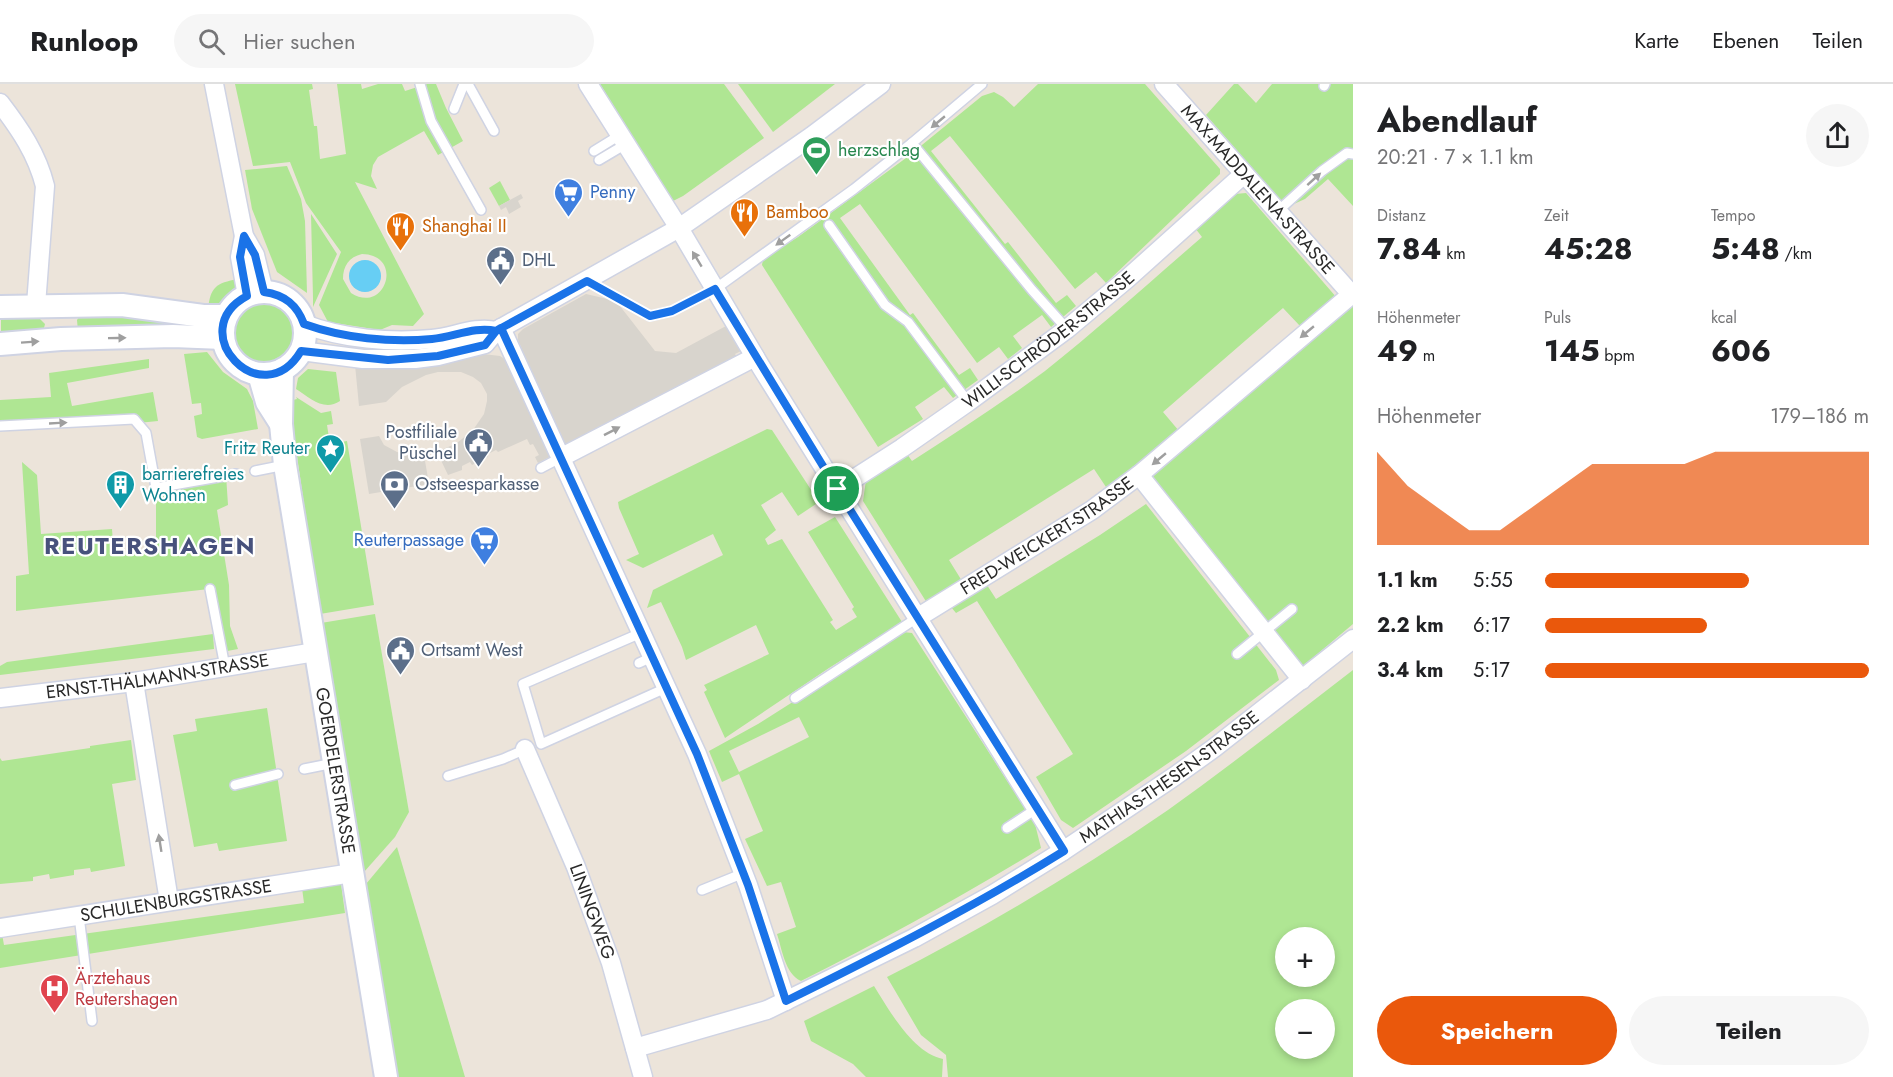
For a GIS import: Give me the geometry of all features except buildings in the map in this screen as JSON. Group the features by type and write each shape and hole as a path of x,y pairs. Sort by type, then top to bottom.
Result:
{"street":[{"path":"214,84 244,236 255,255 255,294"},
{"path":"588,84 679,228 755,357 1064,851"},
{"path":"301,351 363,359 415,359 485,345 499,330 679,228 813,136 880,84"},
{"name":"MAX-MADDALENA-STRASSE","path":"1139,475 1351,290 1164,84"},
{"path":"0,103 8,124 33,152 45,186 36,305"},
{"name":"WILLI-SCHRÖDER-STRASSE","path":"837,489 968,402 1067,329 1128,279 1244,174"},
{"path":"255,294 285,298 300,314 304,324 301,351 293,362 282,370 259,374 238,365 228,353 225,327 235,304 255,294"},
{"path":"0,306 122,305 203,316 225,327"},
{"path":"61,306 61,339"},
{"path":"304,324 326,331 393,340 432,339 484,328 499,330"},
{"path":"0,344 61,339 173,336 225,327"},
{"path":"499,330 641,633 645,660 666,688 697,754 744,873 786,1001"},
{"path":"560,458 755,357"},
{"name":"GOERDELERSTRASSE","path":"282,370 281,424 285,465 386,1077"},
{"name":"GOERDELERSTRASSE","path":"259,374 267,402 281,424"},
{"name":"FRED-WEICKERT-STRASSE","path":"917,618 1092,510 1139,475 1302,680"},
{"name":"MATHIAS-THESEN-STRASSE","path":"635,1048 747,1017 786,1001 992,895 1064,851 1175,776 1353,639"},
{"name":"ERNST-THÄLMANN-STRASSE","path":"0,698 134,682 315,652"},
{"path":"134,682 170,901"},
{"name":"LININGWEG","path":"533,746 611,963 643,1077"},
{"name":"SCHULENBURGSTRASSE","path":"0,928 352,873"}],"lane":[{"path":"420,84 431,121 481,210"},
{"path":"454,109 466,84"},
{"path":"466,84 494,130"},
{"path":"587,281 650,316 672,311 715,289 854,189 982,84"},
{"path":"594,151 623,139"},
{"path":"599,160 623,139"},
{"path":"912,143 1032,290 1067,329"},
{"path":"1278,211 1322,171 1347,153 1353,154"},
{"path":"829,225 885,305 908,322 968,402"},
{"path":"0,426 134,419 146,433 156,488 236,474"},
{"path":"541,468 560,458"},
{"path":"255,471 285,465"},
{"path":"210,589 225,667"},
{"path":"1237,654 1292,609"},
{"path":"795,698 917,618"},
{"path":"533,746 523,684 641,633"},
{"path":"448,776 503,759 666,688"},
{"path":"304,770 334,763"},
{"path":"235,785 278,774"},
{"path":"1007,828 1036,809"},
{"path":"702,890 744,873"},
{"path":"78,916 92,1022"}],"green space":[{"path":"235,84 312,84 313,89 309,90 314,126 317,126 320,159 346,154 337,84 361,84 362,89 378,84 402,84 405,91 427,84 436,84 463,141 438,155 424,131 378,157 373,165 371,176 377,189 355,182 424,314 413,326 392,325 380,330 328,322 319,305 341,252 306,203 290,162 253,166","holes":["362,254 375,257 383,264 386,273 381,291 363,298 351,293 343,279 348,263 354,257"]},
{"path":"600,84 724,84 764,138 673,201"},
{"path":"738,84 835,84 773,132"},
{"path":"1038,84 1145,84 1220,169 1220,174 1106,283 1096,272 1075,289 950,136 931,151 1005,244 1008,242 1056,303 1067,295 1076,306 1051,327 1042,315 1013,336 1022,348 1008,359 999,347 977,363 860,204 840,218 910,315 913,313 959,375 970,368 978,380 953,398 944,387 915,407 923,419 878,447 762,265 763,259 798,237 906,158 982,96 994,92 1014,107"},
{"path":"1234,84 1238,84 1256,103 1272,84 1353,84 1353,206 1328,179 1305,199 1278,211 1233,161 1240,154 1206,115"},
{"path":"287,166 301,199 305,221 307,293 277,272 252,209 245,170"},
{"path":"500,181 510,200 499,206 489,188"},
{"path":"1246,193 1337,298 1300,326 1283,308 1163,412 1179,431 1108,490 1094,469 949,560 962,581 927,603 863,501 866,480 907,454 912,461 1045,371 1202,237 1195,228 1235,194"},
{"path":"311,214 337,254 313,307 313,298"},
{"path":"238,279 227,299 208,310 210,296 216,287 224,282"},
{"path":"1353,296 1353,624 1296,672 1146,470"},
{"path":"264,297 277,300 289,307 296,319 299,332 296,345 289,357 277,364 264,367 251,364 239,357 232,345 229,332 232,319 239,307 251,300"},
{"path":"100,314 216,325 78,331 79,317"},
{"path":"37,316 45,324 43,332 1,339 1,318"},
{"path":"207,352 223,372 247,389 253,401 258,429 202,439 197,437 194,416 202,414 201,403 192,404 184,354"},
{"path":"149,359 149,368 67,383 72,406 153,392 158,421 0,426 0,400 51,397 49,373"},
{"path":"308,369 336,372 340,401 334,404 323,404 312,400 296,389 298,378"},
{"path":"296,397 321,413 331,411 333,424 327,425 330,444 347,441 374,605 320,614 289,401 297,399"},
{"path":"767,429 772,430 819,502 798,516 782,492 761,505 776,530 765,539 768,545 782,539 833,620 830,622 836,630 857,617 852,609 854,607 808,532 835,517 902,622 725,738 704,692 707,690 704,685 769,654 756,625 686,660 661,602 647,608 653,590 723,555 713,534 643,568 626,560 639,554 618,502"},
{"path":"22,462 37,475 41,534 112,529 114,556 156,552 156,488 226,475 228,505 217,510 229,585 230,626 238,649 222,652 209,589 16,611 16,576 29,574"},
{"path":"1146,504 1276,670 1279,680 1186,751 1073,828 1061,820 1036,777 1073,754 977,601 956,613 951,607 987,585 996,599"},
{"path":"375,614 409,812 395,837 364,872 321,623"},
{"path":"903,632 912,633 1035,824 1041,848 922,917 801,981 791,973 777,934 796,927 781,882 767,886 745,839 763,831 739,774 722,782 709,751 758,724","holes":["799,717 809,737 739,772 729,751"]},
{"path":"213,634 214,649 0,675 0,666 7,662"},
{"path":"1353,670 1353,1077 948,1077 946,1055 921,1035 887,977 995,919 1065,877 1134,833 1215,776"},
{"path":"267,708 287,841 219,851 217,843 194,847 173,735 197,731 195,719"},
{"path":"131,740 136,780 112,784 125,866 91,872 90,868 74,870 74,875 50,879 49,874 33,877 33,881 0,884 0,758 2,761"},
{"path":"397,847 465,1077 398,1077 366,884"},
{"path":"341,884 345,913 0,968 0,935 2,934 4,945 304,903 302,888"},
{"path":"874,986 912,1040 932,1055 943,1059 942,1077 866,1077 853,1064 811,1041 804,1021"}],"shaded area":[{"path":"521,194 523,198 518,201 521,207 509,214 506,207 501,210 499,206"},
{"path":"586,294 616,301 655,351 676,353 726,326 741,351 735,354 738,359 565,448 518,340 518,334"},
{"path":"483,354 500,356 508,361 550,457 538,463 535,457 539,455 527,439 498,452 496,450 488,454 488,457 472,465 470,462 462,466 462,470 448,475 437,452 457,443 473,430 484,414 487,401 487,394 481,383 461,372 438,372 426,375 402,387 386,402 359,406 355,365 415,364"},
{"path":"379,436 384,445 397,452 415,456 424,455 429,484 369,494 360,439"}],"water":[{"path":"365,260 377,264 381,276 377,288 365,292 353,288 349,276 353,264"}],"place":[{"name":"herzschlag","path":"817,176"},
{"name":"Penny","path":"569,218"},
{"name":"Bamboo","path":"745,238"},
{"name":"Shanghai II","path":"401,252"},
{"name":"DHL","path":"501,286"},
{"name":"Postfiliale Püschel","path":"478,468"},
{"name":"Fritz Reuter","path":"331,474"},
{"name":"barrierefreies Wohnen","path":"121,510"},
{"name":"Ostseesparkasse","path":"394,510"},
{"name":"Reuterpassage","path":"485,566"},
{"name":"Ortsamt West","path":"400,676"},
{"name":"Ärztehaus Reutershagen","path":"54,1014"}],"district":[{"name":"REUTERSHAGEN","path":"150,546"}],"route":[{"path":"837,489 715,289 672,311 650,316 587,281 496,331 484,328 458,335 408,340 357,336 326,331 304,324 294,305 285,298 264,292 255,255 244,236 240,257 241,273 247,296 235,304 226,316 223,338 232,360 252,372 275,373 293,362 301,351 388,360 438,356 485,345 496,331 501,328 541,418 697,754 748,885 786,1001 914,938 992,895 1064,851 837,489"}]}
